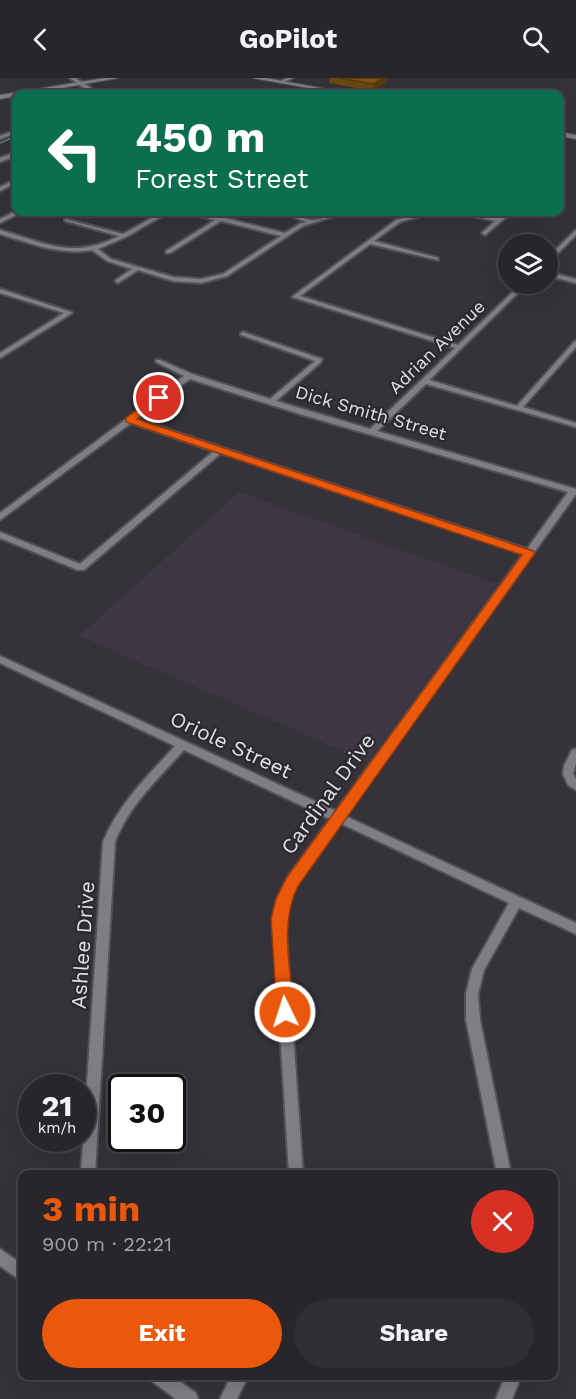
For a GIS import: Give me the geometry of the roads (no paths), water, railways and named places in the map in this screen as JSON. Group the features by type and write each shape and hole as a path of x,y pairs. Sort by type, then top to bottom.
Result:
{"main road":[{"path":"41,90 115,78"},
{"path":"256,78 328,90"}],"street":[{"path":"72,78 89,90"},
{"path":"283,82 291,78"},
{"path":"0,232 64,250 94,249 124,236 159,216"},
{"path":"207,216 285,235"},
{"path":"297,216 310,221"},
{"path":"94,249 109,260 181,280 210,280 225,275 294,229 310,221 329,216"},
{"path":"416,216 398,221 295,297 459,347"},
{"path":"480,216 499,220"},
{"path":"484,233 504,216"},
{"path":"168,252 221,219"},
{"path":"67,220 124,236"},
{"path":"558,250 576,232"},
{"path":"369,242 436,259"},
{"path":"118,281 137,268"},
{"path":"558,276 576,281"},
{"path":"0,291 69,313 0,356"},
{"name":"Adrian Avenue","path":"372,432 514,294"},
{"path":"243,334 319,359 271,402"},
{"path":"518,409 576,343"},
{"name":"Dick Smith Street","path":"158,361 189,376 271,402 574,492"},
{"path":"0,517 189,376"},
{"path":"424,381 576,425"},
{"path":"130,420 529,553"},
{"path":"0,535 81,568 218,451"},
{"name":"Cardinal Drive","path":"296,1170 279,919 284,899 292,881 574,492"},
{"name":"Oriole Street","path":"0,659 576,929"},
{"name":"Ashlee Drive","path":"88,1170 109,842 114,826 123,812 183,744"},
{"path":"572,783 568,768 576,753"},
{"path":"503,1170 473,1020 472,994 478,969 516,901"},
{"path":"0,1257 18,1271"},
{"path":"164,1380 190,1399"},
{"path":"228,1399 238,1380"},
{"path":"504,1399 511,1380"}],"waterway":[{"path":"0,143 12,138"}]}
